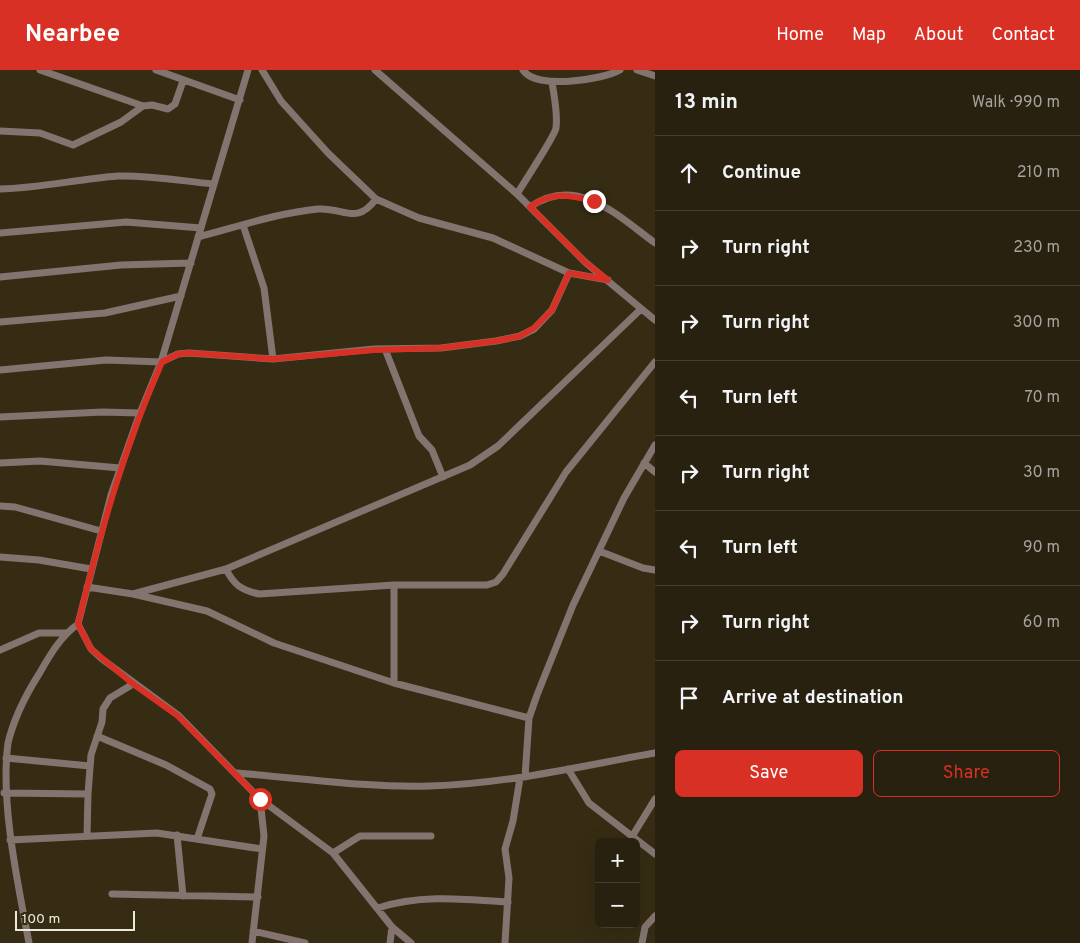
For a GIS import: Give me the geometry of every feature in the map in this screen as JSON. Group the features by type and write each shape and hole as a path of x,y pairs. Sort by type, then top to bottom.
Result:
{"street":[{"path":"40,70 144,106 172,107 183,80"},
{"path":"156,70 240,100"},
{"path":"29,943 10,840 4,793 6,758 12,727 21,705 54,648 66,633 78,624 101,531 120,468 140,413 162,362 248,70"},
{"path":"262,70 281,101 328,153 376,199 419,218 493,238 569,273 608,280"},
{"path":"376,70 517,194 585,262 655,320"},
{"path":"523,70 525,74 536,79 552,82 598,78 620,70"},
{"path":"637,70 655,76"},
{"path":"517,194 539,156 554,136 556,127 552,82"},
{"path":"0,131 40,133 73,145 121,122 144,106"},
{"path":"0,189 35,187 118,176 213,184"},
{"path":"530,207 540,200 556,194 569,194 594,201 608,208 655,243"},
{"path":"198,237 278,216 318,209 354,215 369,209 376,199"},
{"path":"0,233 126,222 201,228"},
{"path":"243,225 264,288 273,359"},
{"path":"0,278 121,265 190,263"},
{"path":"0,370 106,360 162,362 178,354 198,353 273,359 385,349 476,345 520,336 534,328 552,310 569,273"},
{"path":"0,322 105,313 181,296"},
{"path":"133,594 226,569 470,465 498,446 641,309"},
{"path":"385,349 418,436 432,450 443,477"},
{"path":"226,569 231,580 243,591 259,594 394,585 473,585 496,582 503,574 574,461 655,362"},
{"path":"0,417 102,412 140,413"},
{"path":"505,943 508,878 505,849 523,777 529,718 567,619 624,498 655,445"},
{"path":"0,463 40,461 120,468"},
{"path":"644,463 655,472"},
{"path":"0,506 15,507 101,531"},
{"path":"599,551 655,570"},
{"path":"0,557 39,560 92,569"},
{"path":"394,585 394,684"},
{"path":"87,587 133,594 207,611 274,643 394,684 529,718"},
{"path":"78,624 91,649 133,684 178,716 237,773 260,799 333,853 392,927 411,943"},
{"path":"0,650 39,634 66,633"},
{"path":"87,836 92,747 97,736 106,702 133,684"},
{"path":"97,736 166,765 210,789 212,794 197,839"},
{"path":"237,773 390,786 432,786 523,777 655,753"},
{"path":"6,758 90,766"},
{"path":"568,769 589,803 633,835 655,854"},
{"path":"4,793 88,794"},
{"path":"252,943 264,824 260,799"},
{"path":"633,835 655,799"},
{"path":"177,835 184,896"},
{"path":"10,840 87,836 177,835 262,849"},
{"path":"333,853 360,836 431,836"},
{"path":"112,894 258,897"},
{"path":"378,908 423,900 508,902"},
{"path":"642,943 645,927 655,916"},
{"path":"390,943 392,927"},
{"path":"252,931 305,943"}],"route":[{"path":"260,799 237,773 178,716 133,684 91,649 78,624 111,495 140,413 162,362 178,354 189,353 273,359 374,350 476,345 520,336 534,328 552,310 569,273 608,280 585,262 530,207 540,200 556,194 569,194 594,201"}]}
